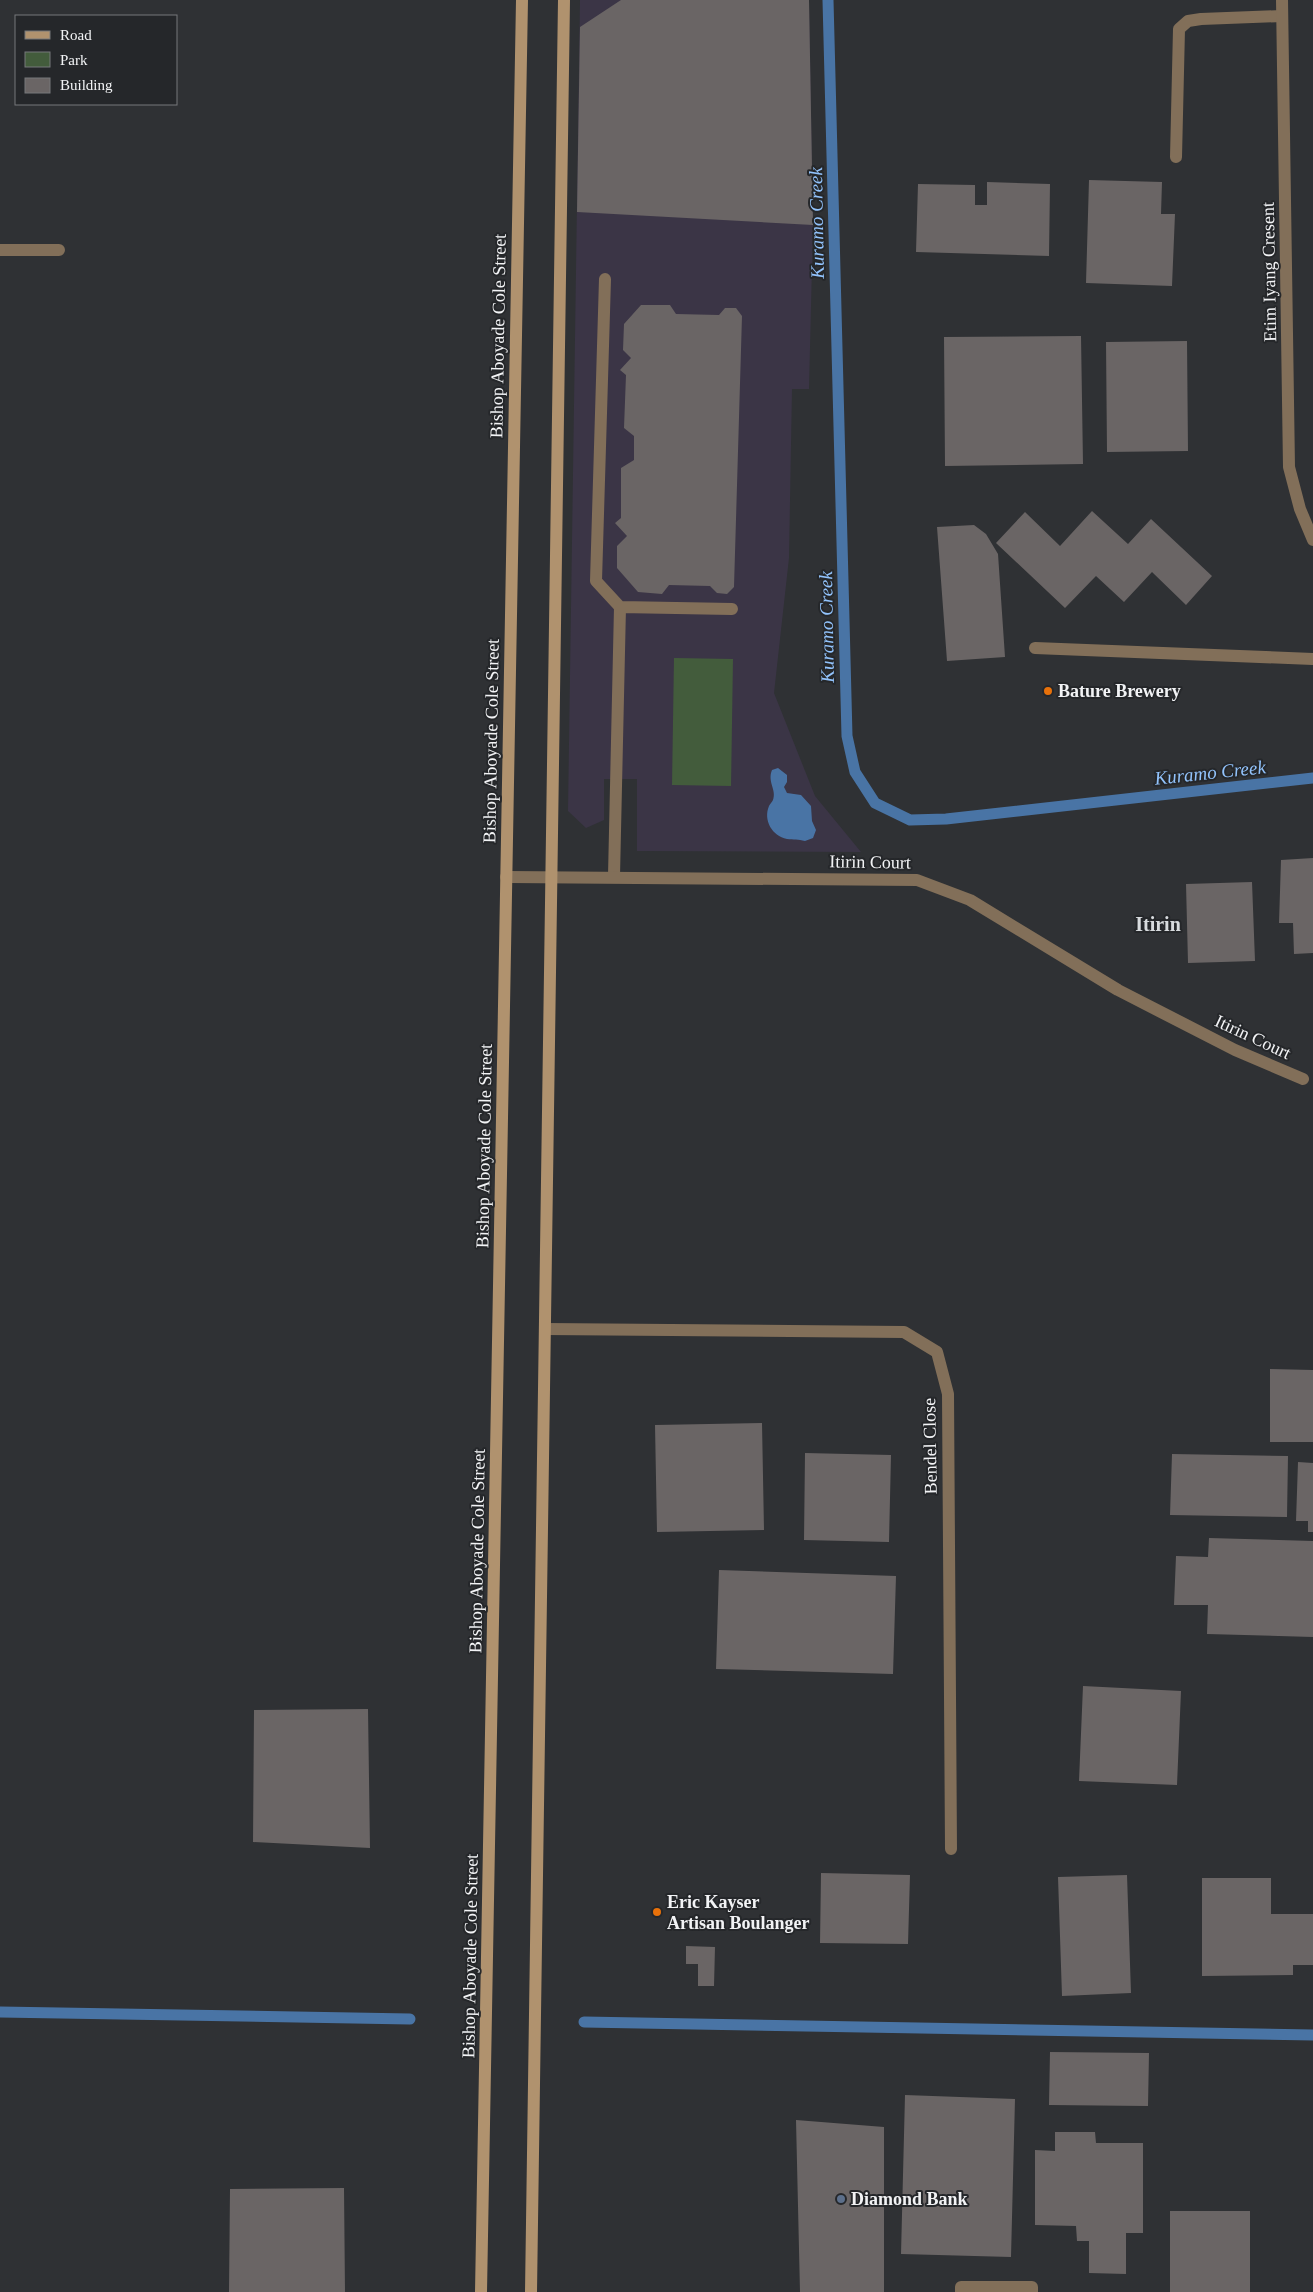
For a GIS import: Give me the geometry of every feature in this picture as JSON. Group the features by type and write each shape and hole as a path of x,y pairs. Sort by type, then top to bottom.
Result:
{"street":[{"name":"Bishop Aboyade Cole Street","path":"481,2292 522,0"},
{"path":"532,2292 564,0"},
{"name":"Etim Iyang Cresent","path":"1282,0 1289,467 1300,509 1313,540"},
{"path":"1176,157 1179,29 1188,21 1201,19 1282,16"},
{"path":"0,250 59,250"},
{"path":"605,279 596,581 620,607 614,876"},
{"path":"620,607 732,609"},
{"path":"1035,648 1313,659"},
{"name":"Itirin Court","path":"506,877 614,876 917,880 970,900 1118,990 1235,1050 1303,1079"},
{"name":"Bendel Close","path":"545,1329 904,1332 937,1352 948,1394 951,1849"},
{"path":"961,2292 961,2287 1032,2287 1032,2292"}],"shaded area":[{"path":"580,0 809,0 813,225 809,389 792,389 789,558 774,693 815,796 861,852 637,851 637,779 604,779 604,820 586,828 568,811"}],"green space":[{"path":"674,658 733,659 731,786 672,785"}],"water":[{"path":"778,768 787,775 787,782 784,787 787,793 801,795 811,806 812,821 816,830 813,838 805,841 787,839 777,835 770,827 767,811 774,796 771,774 772,770"}],"building":[{"path":"621,0 809,0 813,225 577,212 580,27"},
{"path":"1089,180 1162,182 1161,214 1175,214 1172,286 1086,283"},
{"path":"987,182 1050,184 1049,256 916,252 918,184 975,185 975,205 987,205"},
{"path":"641,305 670,305 676,314 719,315 725,308 736,308 742,316 734,587 727,594 717,593 710,586 669,585 662,594 638,592 617,568 617,546 627,536 615,523 621,518 621,468 634,460 634,436 624,428 626,375 620,370 631,358 623,350 624,324"},
{"path":"1081,336 1083,464 945,466 944,337"},
{"path":"1187,341 1188,451 1107,452 1106,342"},
{"path":"1092,511 1128,544 1151,519 1212,576 1186,605 1152,572 1124,602 1096,576 1065,608 996,543 1025,512 1060,546"},
{"path":"974,525 986,534 998,554 1005,657 947,661 937,527"},
{"path":"1313,858 1313,953 1294,954 1293,923 1279,923 1281,860"},
{"path":"1252,882 1255,961 1188,963 1186,884"},
{"path":"1270,1369 1313,1370 1313,1442 1270,1442"},
{"path":"762,1423 764,1530 657,1532 655,1425"},
{"path":"805,1453 891,1455 889,1542 804,1540"},
{"path":"1172,1454 1288,1456 1287,1517 1170,1515"},
{"path":"1298,1462 1313,1463 1313,1532 1308,1532 1308,1521 1296,1521"},
{"path":"1209,1538 1313,1541 1313,1637 1207,1634 1208,1605 1174,1605 1176,1556 1208,1557"},
{"path":"719,1570 896,1576 893,1674 716,1669"},
{"path":"1083,1686 1181,1691 1177,1785 1079,1781"},
{"path":"368,1709 370,1848 253,1842 254,1710"},
{"path":"821,1873 910,1875 908,1944 820,1943"},
{"path":"1127,1875 1131,1993 1062,1996 1058,1877"},
{"path":"1202,1878 1271,1878 1271,1914 1313,1914 1313,1965 1293,1965 1293,1975 1202,1976"},
{"path":"686,1946 715,1947 714,1986 698,1986 698,1964 686,1964"},
{"path":"1050,2052 1149,2053 1148,2106 1049,2105"},
{"path":"905,2095 1015,2099 1011,2257 901,2254"},
{"name":"Diamond Bank","path":"796,2120 884,2127 884,2292 800,2292"},
{"path":"1055,2132 1095,2132 1096,2143 1143,2143 1143,2233 1126,2233 1126,2274 1089,2273 1089,2241 1077,2241 1076,2226 1035,2225 1035,2150 1055,2151"},
{"path":"344,2188 345,2292 229,2292 230,2189"},
{"path":"1170,2211 1250,2211 1250,2292 1170,2292"}],"waterway":[{"name":"Kuramo Creek","path":"828,0 847,736 855,772 875,803 910,820 946,819 1313,778"},
{"path":"0,2012 410,2019"},
{"path":"584,2022 1313,2035"}],"place":[{"name":"Bature Brewery","path":"1048,691"},
{"name":"Eric Kayser Artisan Boulanger","path":"657,1912"},
{"name":"Diamond Bank","path":"841,2199"}],"district":[{"name":"Itirin","path":"1158,924"}]}
